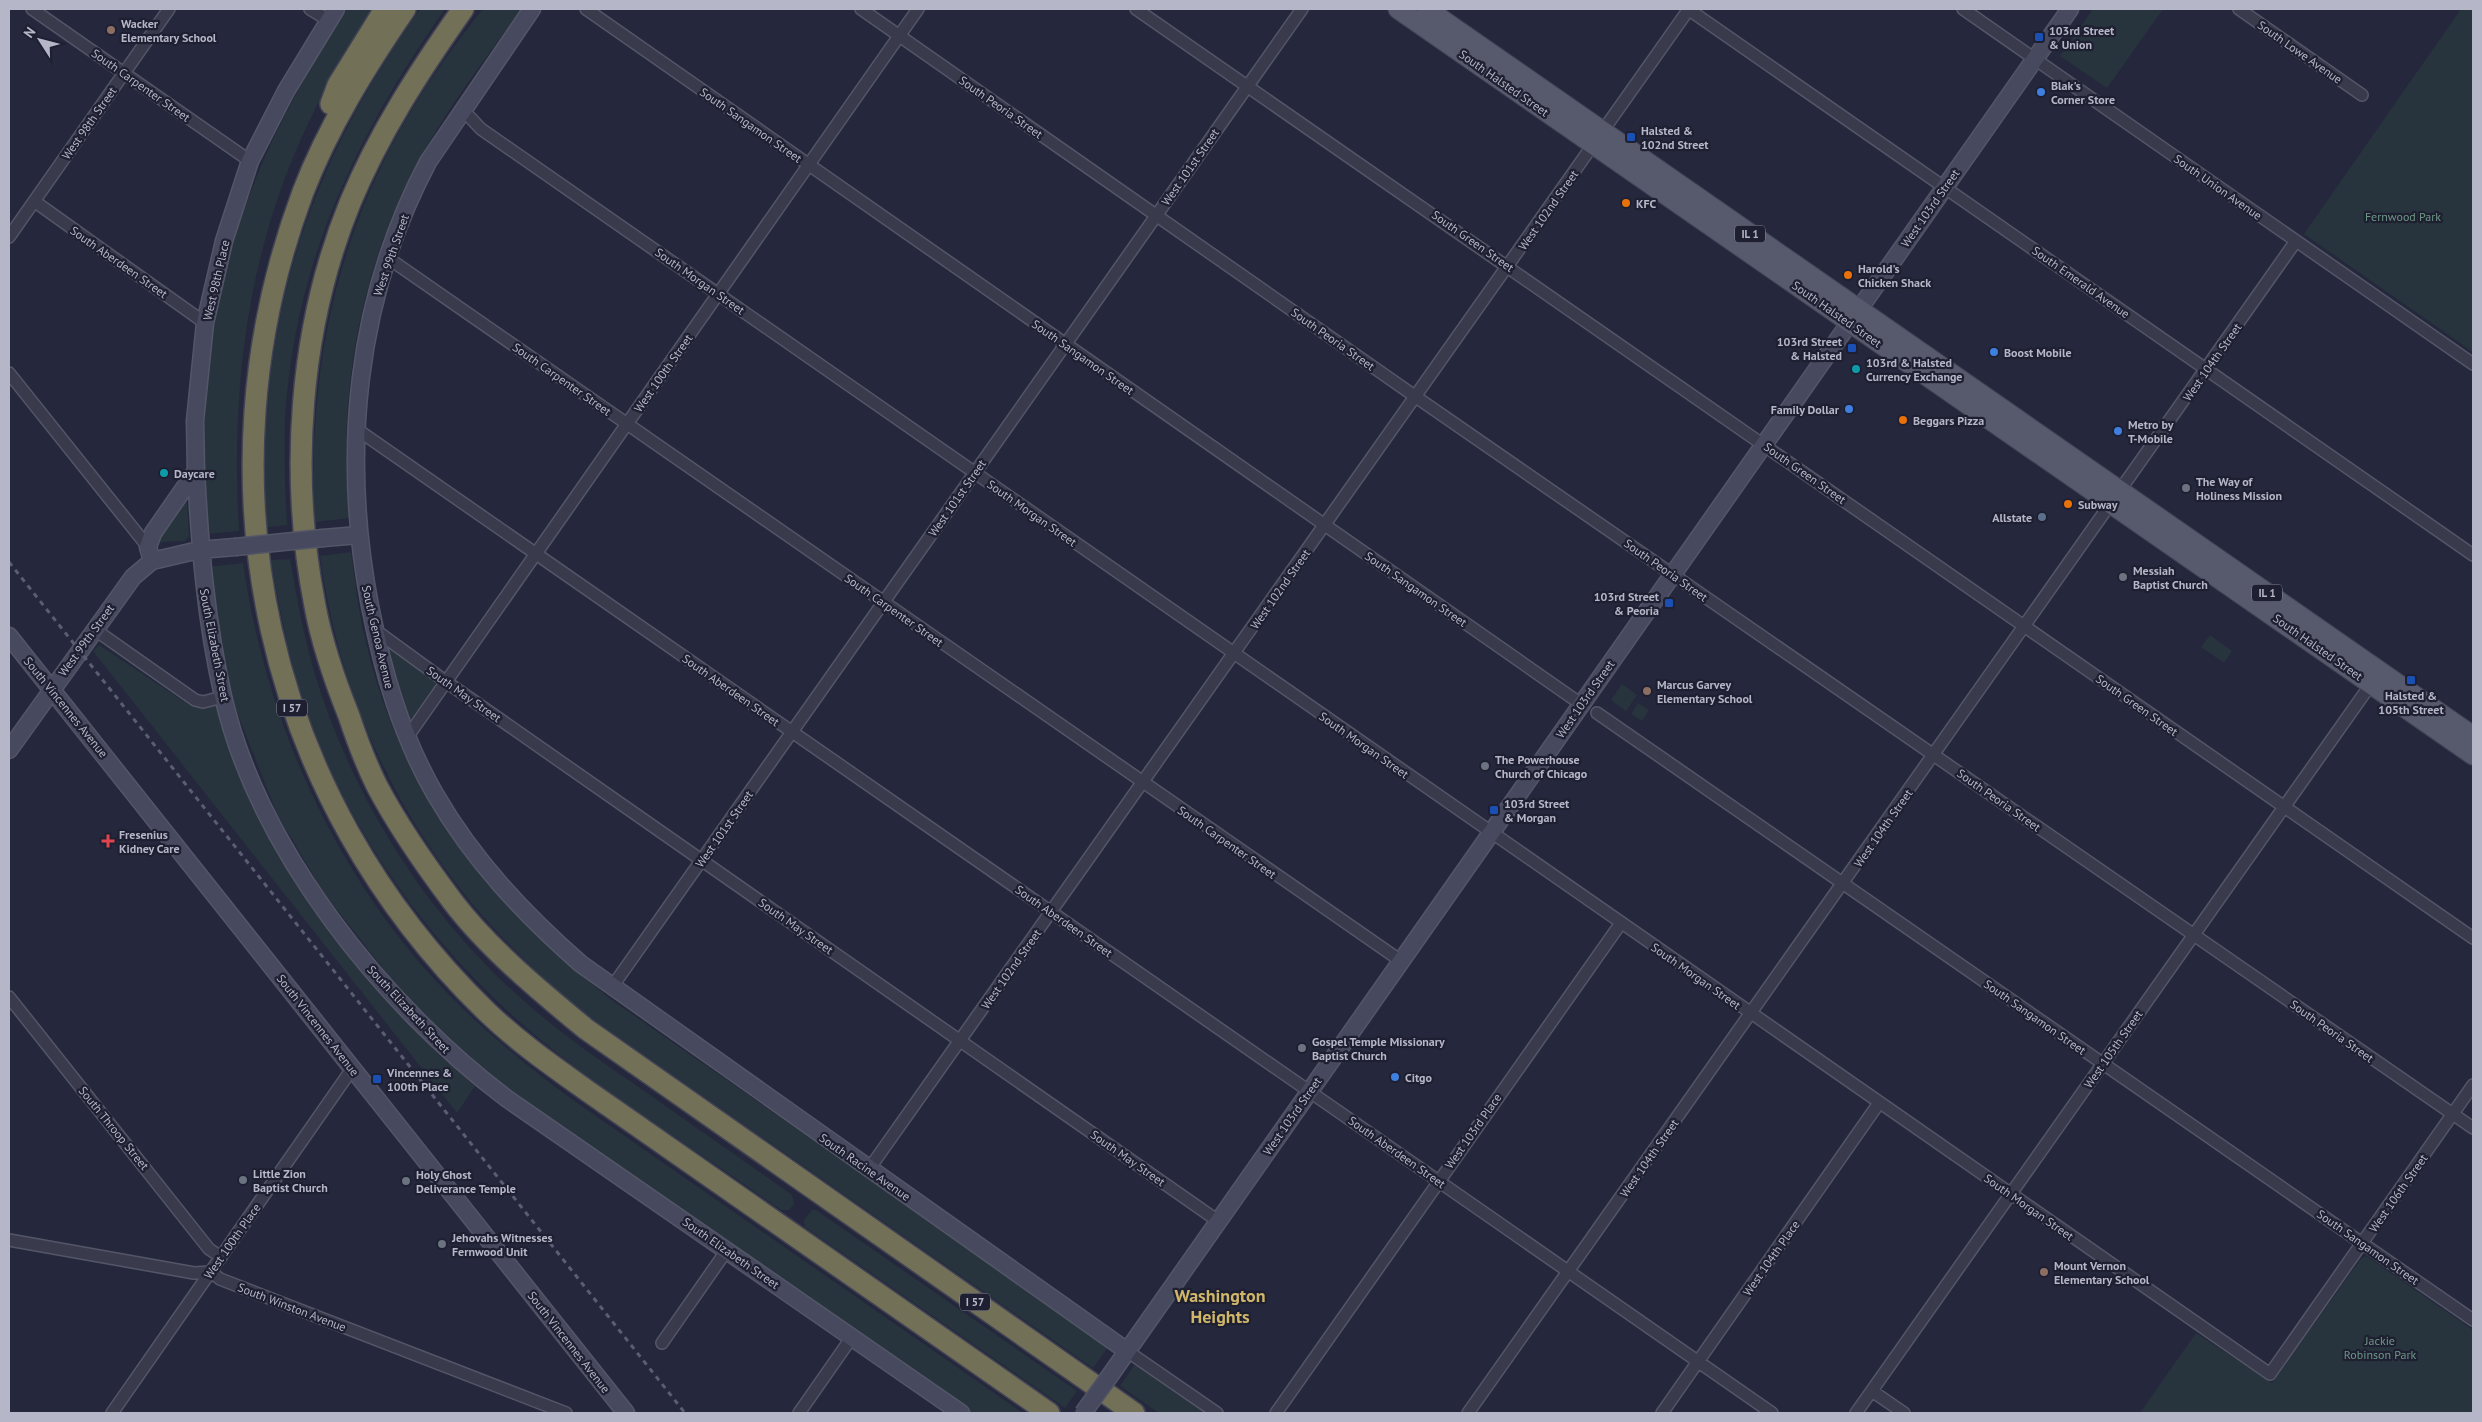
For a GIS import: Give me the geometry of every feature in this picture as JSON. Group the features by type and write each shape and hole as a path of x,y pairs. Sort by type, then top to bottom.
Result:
{"highway":[{"path":"326,140 332,99 384,9"},
{"name":"I 57","path":"405,9 351,93 326,140 304,189 288,232 268,313 252,429 252,483 256,546 265,604 285,684 308,750 330,798 354,844 412,930 447,971 488,1014 530,1049 1049,1413"},
{"name":"I 57","path":"463,10 419,74 385,130 349,205 318,303 308,357 303,410 302,483 304,521 315,607 337,684 377,785 399,823 454,903 478,931 586,1029 1134,1413"}],"main road":[{"name":"South Halsted Street","path":"1398,9 1599,139 2375,678 2473,755"},
{"name":"South Halsted Street","path":"1426,9 1599,139"},
{"name":"South Halsted Street","path":"2375,678 2473,736"}],"street":[{"name":"South Carpenter Street","path":"32,9 250,161"},
{"name":"West 98th Street","path":"9,237 169,9"},
{"path":"310,9 332,15"},
{"name":"West 99th Street","path":"359,535 355,482 355,428 366,338 388,258 416,186 463,110 532,9"},
{"name":"South Sangamon Street","path":"586,9 1581,704"},
{"name":"South Peoria Street","path":"861,9 1672,575 2473,1128"},
{"name":"West 100th Street","path":"408,736 918,9"},
{"name":"South Green Street","path":"1136,9 2473,938"},
{"name":"West 101st Street","path":"612,988 1302,9"},
{"name":"West 102nd Street","path":"869,1169 1599,139 1689,9"},
{"name":"South Emerald Avenue","path":"1689,9 2473,555"},
{"name":"South Union Avenue","path":"1963,9 2473,364"},
{"name":"West 103rd Street","path":"1084,1413 2070,9"},
{"name":"South Lowe Avenue","path":"2239,9 2362,95"},
{"name":"West 98th Place","path":"196,471 195,421 205,323 224,241 250,161 332,15"},
{"name":"South Morgan Street","path":"463,110 481,129 2270,1374"},
{"name":"South Aberdeen Street","path":"34,201 205,323"},
{"name":"West 104th Street","path":"1468,1413 2296,241"},
{"name":"South Carpenter Street","path":"388,258 1401,961"},
{"path":"9,373 150,554"},
{"name":"South Aberdeen Street","path":"355,428 1772,1413"},
{"path":"150,554 154,533 196,471"},
{"name":"South Elizabeth Street","path":"196,471 204,593 224,697 254,786 291,858 346,937 415,1018 446,1050 506,1098 961,1413"},
{"path":"150,554 359,535"},
{"name":"South Genoa Avenue","path":"359,535 375,630 388,687 408,736 434,793 462,837 493,877 523,909"},
{"name":"West 99th Street","path":"9,750 94,629 150,554"},
{"path":"94,629 195,700 203,702 224,697"},
{"name":"South May Street","path":"375,630 445,682 1218,1221"},
{"name":"South Vincennes Avenue","path":"9,636 626,1413"},
{"name":"West 105th Street","path":"1856,1413 2375,678"},
{"name":"South Sangamon Street","path":"1597,713 2473,1320"},
{"name":"South Racine Avenue","path":"523,909 544,932 612,988 1217,1413"},
{"name":"West 103rd Place","path":"1276,1413 1621,923"},
{"name":"South Throop Street","path":"9,997 209,1249 221,1257"},
{"name":"West 100th Place","path":"112,1413 352,1069"},
{"name":"West 106th Street","path":"2270,1374 2473,1085"},
{"name":"West 104th Place","path":"1662,1413 1879,1103"},
{"name":"South Winston Avenue","path":"9,1240 194,1273 211,1272 220,1279 566,1413"},
{"path":"662,1343 727,1250"},
{"path":"799,1413 852,1337"},
{"path":"1872,1390 1904,1413"}],"green space":[{"path":"347,9 374,9 325,90 299,142 279,195 262,249 250,304 242,359 238,415 239,531 205,534 202,447 204,382 215,312 227,265 240,220 276,134 297,92"},
{"path":"420,9 445,9 413,56 384,104 358,153 335,202 316,254 301,307 291,362 285,419 287,525 267,527 265,454 270,385 280,318 296,254 318,192 346,130 380,70"},
{"path":"483,9 521,9 427,145 396,207 380,249 367,293 357,337 350,382 347,427 347,473 350,518 315,522 314,449 319,380 331,313 348,249 372,187 402,126 439,67"},
{"path":"2093,9 2163,9 2107,88 2060,56"},
{"name":"Fernwood Park","path":"2461,9 2473,9 2473,352 2304,234"},
{"path":"183,501 187,502 189,536 185,541 159,542 157,540"},
{"path":"351,552 365,638 381,695 401,747 427,796 456,842 490,884 528,925 569,964 613,1001 1109,1346 1093,1368 597,1022 542,976 493,927 449,874 411,817 379,757 353,693 333,626 320,556"},
{"path":"290,559 308,649 333,726 376,818 403,861 433,903 465,942 500,979 538,1013 591,1054 792,1195 794,1204 789,1210 781,1210 608,1091 552,1049 511,1014 472,976 435,935 402,892 372,847 345,799 322,750 303,699 284,630 271,560"},
{"path":"243,563 253,620 268,676 286,732 308,785 334,837 363,887 397,934 434,979 499,1042 570,1098 1023,1413 971,1413 569,1134 486,1074 412,1005 323,892 277,814 236,710 222,650 208,567"},
{"path":"2210,635 2232,651 2224,663 2201,647"},
{"path":"99,645 192,707 215,705 220,709 230,740 366,974 398,1013 435,1051 475,1086 457,1113 93,651"},
{"path":"385,646 436,681 435,687 409,721"},
{"path":"1622,684 1637,695 1626,711 1611,700"},
{"path":"1638,703 1649,710 1642,721 1631,714"},
{"path":"812,1210 816,1210 1077,1391 1065,1408 805,1227 804,1220"},
{"name":"Jackie Robinson Park","path":"2366,1256 2473,1330 2473,1413 2140,1413 2196,1333 2272,1383 2360,1260"},
{"path":"1135,1364 1206,1413 1159,1413 1120,1386"}],"railway":[{"path":"9,562 685,1413"}],"place":[{"name":"Wacker Elementary School","path":"111,30"},
{"name":"103rd Street & Union","path":"2039,37"},
{"name":"Blak's Corner Store","path":"2041,92"},
{"name":"Halsted & 102nd Street","path":"1631,137"},
{"name":"KFC","path":"1626,203"},
{"name":"Harold's Chicken Shack","path":"1848,275"},
{"name":"103rd Street & Halsted","path":"1852,348"},
{"name":"Boost Mobile","path":"1994,352"},
{"name":"103rd & Halsted Currency Exchange","path":"1856,369"},
{"name":"Family Dollar","path":"1849,409"},
{"name":"Beggars Pizza","path":"1903,420"},
{"name":"Metro by T-Mobile","path":"2118,431"},
{"name":"Daycare","path":"164,473"},
{"name":"The Way of Holiness Mission","path":"2186,488"},
{"name":"Subway","path":"2068,504"},
{"name":"Allstate","path":"2042,517"},
{"name":"Messiah Baptist Church","path":"2123,577"},
{"name":"103rd Street & Peoria","path":"1669,603"},
{"name":"Halsted & 105th Street","path":"2411,680"},
{"name":"Marcus Garvey Elementary School","path":"1647,691"},
{"name":"The Powerhouse Church of Chicago","path":"1485,766"},
{"name":"103rd Street & Morgan","path":"1494,810"},
{"name":"Fresenius Kidney Care","path":"108,841"},
{"name":"Gospel Temple Missionary Baptist Church","path":"1302,1048"},
{"name":"Citgo","path":"1395,1077"},
{"name":"Vincennes & 100th Place","path":"377,1079"},
{"name":"Little Zion Baptist Church","path":"243,1180"},
{"name":"Holy Ghost Deliverance Temple","path":"406,1181"},
{"name":"Jehovahs Witnesses Fernwood Unit","path":"442,1244"},
{"name":"Mount Vernon Elementary School","path":"2044,1272"}],"district":[{"name":"Washington Heights","path":"1220,1305"}]}
